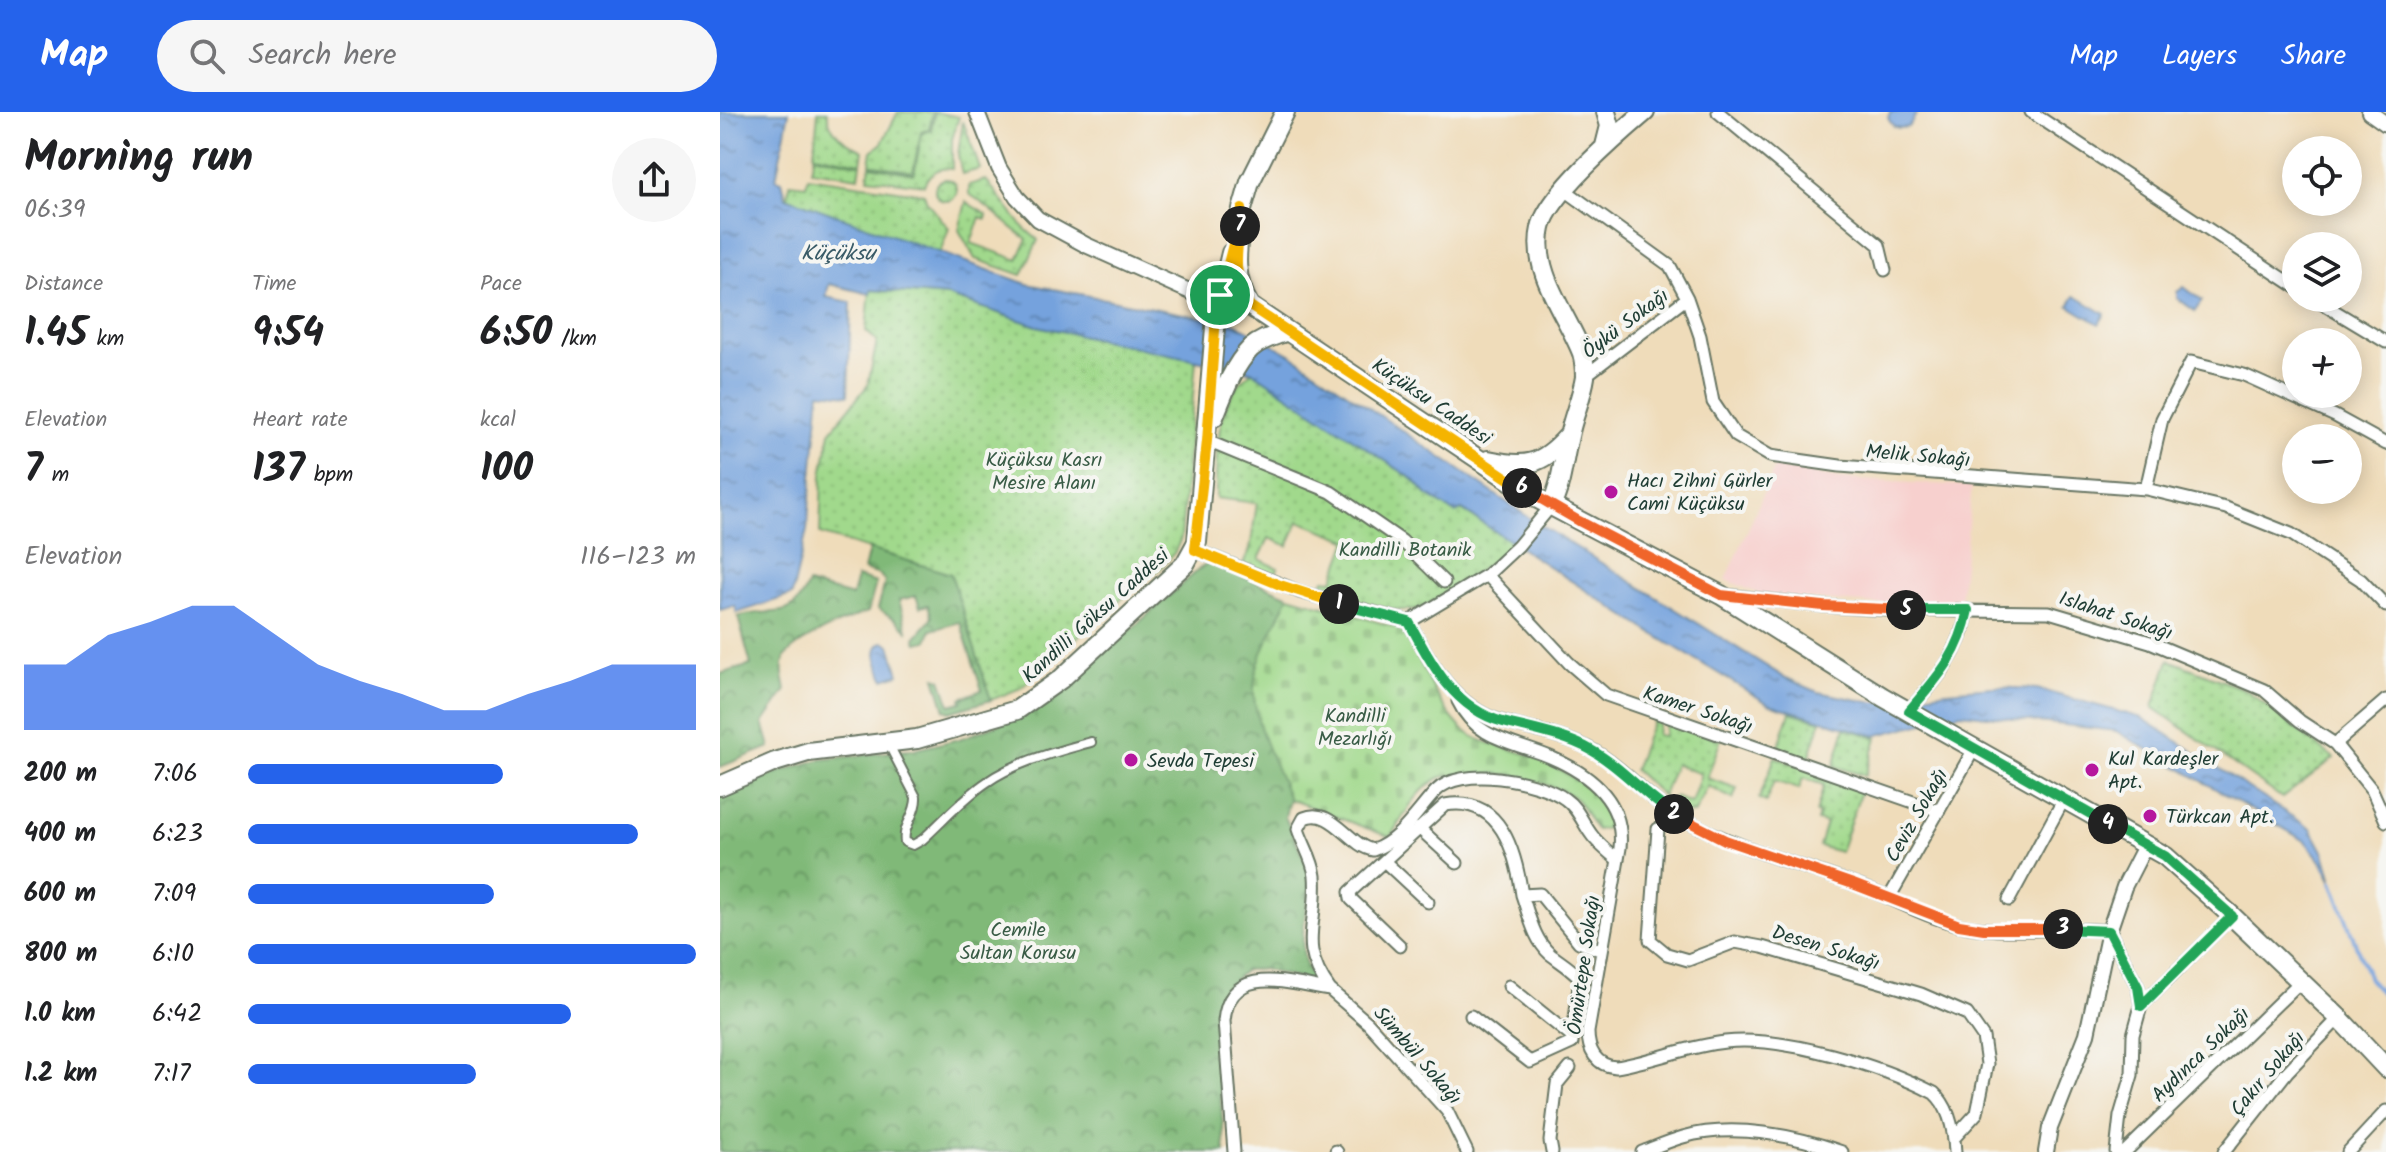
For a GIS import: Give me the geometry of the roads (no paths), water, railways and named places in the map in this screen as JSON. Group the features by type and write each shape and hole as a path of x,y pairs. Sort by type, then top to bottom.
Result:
{"main road":[{"path":"1242,209 1250,182 1285,112"},
{"path":"1605,146 1610,126 1606,112"},
{"path":"1645,112 1605,146 1565,190 1541,226 1539,254 1583,356 1585,376 1550,505 1562,504 1575,519 1721,595 1937,728 2182,869 2339,1018 2386,1068"},
{"name":"Kandilli Göksu Caddesi","path":"720,786 775,762 808,752 917,739 1017,710 1061,679 1175,574 1195,550 1216,316 1213,296 1242,209"},
{"name":"Küçüksu Caddesi","path":"1242,209 1237,256 1238,283 1250,306 1550,505"},
{"name":"Kandilli Göksu Caddesi","path":"1207,436 1229,380 1250,349 1287,331"},
{"path":"1476,457 1516,466 1537,462 1554,452 1569,435"}],"street":[{"path":"977,112 999,168 1017,197 1038,219 1086,245 1213,296"},
{"path":"1718,112 1879,245 1885,270"},
{"path":"2031,112 2282,278"},
{"path":"2369,112 2386,124"},
{"name":"Melik Sokağı","path":"1565,190 1670,266 1687,298 1700,336 1713,402 1736,436 1770,456 1840,466 2146,489 2226,508 2291,534 2361,580 2386,606"},
{"name":"Öykü Sokağı","path":"1585,376 1687,298"},
{"path":"2336,312 2386,342"},
{"path":"2146,489 2162,419 2191,362 2244,375 2335,416 2386,444"},
{"path":"1207,436 1331,492 1402,541 1444,582"},
{"path":"1195,550 1300,592 1409,622 1487,575 1518,546 1550,505"},
{"name":"Kamer Sokağı","path":"1487,575 1578,672 1613,699 1939,811"},
{"name":"Islahat Sokağı","path":"1721,595 1845,608 2049,612 2150,642 2264,690 2300,721 2335,744 2372,790 2386,821"},
{"path":"1909,711 1950,662 1968,610"},
{"name":"Ömürtepe Sokağı","path":"1409,622 1467,716 1484,732 1557,761 1591,781 1602,791 1620,820 1618,860 1600,950 1588,1040 1592,1052 1602,1063 1624,1066 1733,1041 1796,1048 1874,1069 1934,1093 1944,1105 1955,1152"},
{"path":"1455,694 1483,714 1565,738 1595,752 1668,810 1725,840 1936,917 1969,927 2109,931"},
{"path":"2335,744 2386,700"},
{"path":"888,743 916,797 916,806 904,834 905,842 913,845 995,776 1091,742"},
{"name":"Ceviz Sokağı","path":"1889,898 1974,749"},
{"path":"1330,990 1318,973 1310,948 1315,874 1298,829 1301,821 1308,816 1325,818 1362,846 1373,850 1389,842 1444,784 1466,779 1503,778 1538,787 1565,799 1580,815 1590,833 1618,860"},
{"path":"2009,900 2064,799"},
{"path":"1400,946 1351,899 1350,892 1445,805 1458,803 1476,808 1502,826 1517,863 1522,895 1537,938 1549,954 1567,964 1580,978 1572,1043 1530,1062 1471,1016"},
{"path":"1419,828 1457,863"},
{"name":"Desen Sokağı","path":"1658,829 1650,940 1667,954 1688,960 1735,942 1762,947 1921,994 1967,1014 1983,1037 1987,1064 1977,1113 1954,1138"},
{"path":"2046,1152 2050,1128 2087,1034 2109,931 2124,887 2145,846"},
{"path":"1384,861 1428,902"},
{"path":"1522,895 1540,894 1579,942 1600,950"},
{"path":"2141,1006 2232,916"},
{"path":"2109,931 2138,987 2141,1006 2133,1035 2132,1075 2120,1116 2116,1152"},
{"path":"1234,1152 1224,1021 1228,999 1234,991 1252,981 1330,990"},
{"name":"Aydınca Sokağı","path":"2125,1152 2300,982"},
{"path":"1509,986 1572,1037"},
{"name":"Sümbül Sokağı","path":"1330,990 1368,1023 1447,1111 1467,1152"},
{"name":"Çakır Sokağı","path":"2224,1152 2287,1072 2339,1018"},
{"path":"1552,1152 1550,1141 1557,1084 1570,1068"},
{"path":"2348,1152 2386,1111"},
{"path":"1642,1152 1685,1136 1735,1132 1780,1134 1842,1152"}],"water":[{"name":"Küçüksu","path":"720,112 789,112 776,179 782,181 786,197 1027,284 1236,324 1292,355 1531,519 1784,677 1818,692 1885,702 1946,691 1992,687 2037,689 2142,718 2311,829 2324,853 2333,884 2321,861 2305,841 2116,731 1961,713 1875,736 1769,704 1650,632 1462,510 1455,513 1427,495 1414,480 1253,372 1037,326 948,296 871,290 870,294 829,284 826,297 851,302 848,395 820,392 807,530 792,595 737,613 735,606 720,610"},
{"path":"1890,112 1918,112 1908,127 1901,128 1890,121"},
{"path":"2184,287 2202,301 2195,311 2177,298 2177,292"},
{"path":"2075,296 2105,314 2099,324 2069,306"},
{"path":"883,642 890,645 899,674 884,679 876,654"}],"waterway":[{"path":"2332,882 2369,979 2386,998"}],"place":[{"name":"Hacı Zihni Gürler Cami Küçüksu","path":"1611,492"},
{"name":"Sevda Tepesi","path":"1131,760"},
{"name":"Kul Kardeşler Apt.","path":"2092,770"},
{"name":"Türkcan Apt.","path":"2150,816"}],"park label":[{"name":"Küçüksu Kasrı Mesire Alanı","path":"1044,470"},
{"name":"Kandilli Botanik","path":"1405,549"},
{"name":"Kandilli Mezarlığı","path":"1355,726"},
{"name":"Cemile Sultan Korusu","path":"1018,940"}]}
